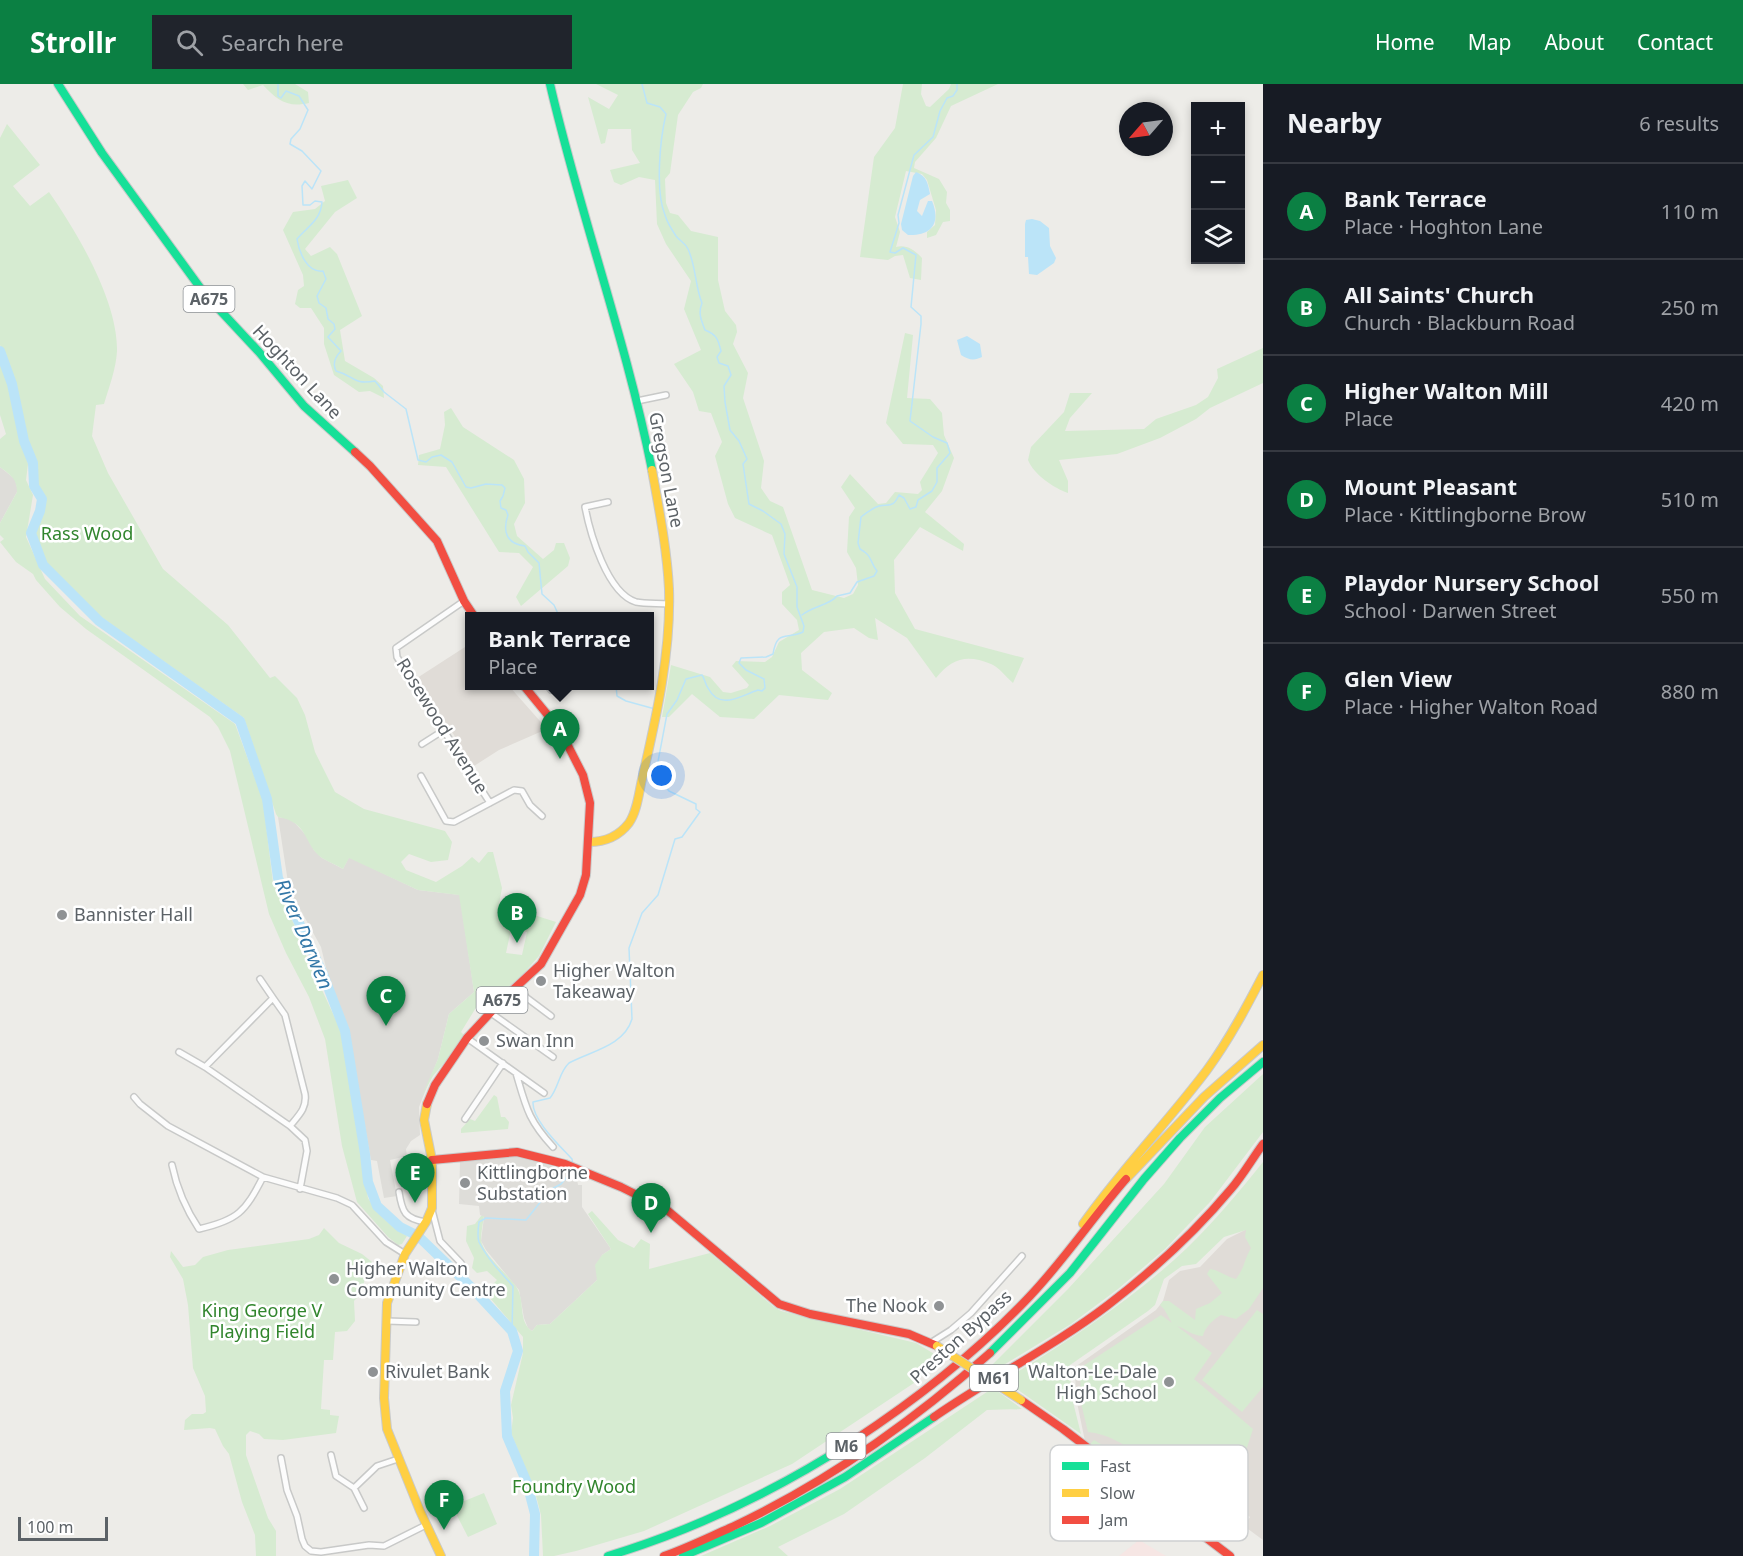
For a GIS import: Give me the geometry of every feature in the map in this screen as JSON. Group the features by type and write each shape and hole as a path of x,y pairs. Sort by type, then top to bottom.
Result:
{"main road":[{"name":"Hoghton Lane","path":"58,84 102,153 204,293 259,352 303,406 370,466 437,541 464,601 471,612"},
{"name":"Gregson Lane","path":"550,84 586,227 637,401 658,500 666,551 669,604 660,694 632,820 625,829 611,837 589,842"},
{"name":"A675","path":"441,1556 387,1429 385,1413 387,1303 405,1254 432,1209 432,1160 424,1120 427,1102 435,1085 467,1038 504,998 541,964 580,895 586,874 590,803 583,775 560,730 527,690"},
{"path":"1046,1278 1098,1202 1200,1080 1241,1018 1263,975"},
{"name":"Preston Bypass","path":"608,1556 661,1539 780,1485 855,1441 927,1390 1022,1304 1046,1278 1121,1185 1184,1114 1263,1045"},
{"name":"Preston Bypass","path":"664,1556 745,1522 804,1492 838,1472 904,1426 954,1386 1006,1340 1071,1272 1155,1165 1228,1092 1263,1062"},
{"name":"M61","path":"683,1556 761,1523 845,1476 970,1392 1055,1341 1107,1306 1171,1252 1231,1189 1263,1144"},
{"path":"432,1160 517,1152 571,1167 621,1187 667,1210 779,1304 810,1314 909,1334 934,1344 1020,1400 1083,1445"},
{"path":"1208,1541 1230,1556"}],"street":[{"path":"637,401 666,395"},
{"path":"608,502 585,507 590,532 602,561 626,596 637,602 669,604"},
{"name":"Rosewood Avenue","path":"464,601 396,648 397,657 490,803"},
{"path":"422,744 444,730"},
{"path":"422,776 446,821 454,822 514,789 522,791 530,805 542,816"},
{"path":"260,979 285,1015 305,1094 306,1102 303,1110 290,1126"},
{"path":"518,987 527,998 550,1016"},
{"path":"205,1067 273,998"},
{"path":"491,1013 553,1057"},
{"path":"467,1038 544,1092"},
{"path":"180,1053 205,1067 290,1126 306,1140 307,1151 300,1189"},
{"path":"465,1119 504,1064"},
{"path":"516,1073 526,1110 553,1147"},
{"path":"134,1097 168,1126 263,1177 337,1198 352,1205 386,1242 405,1254"},
{"path":"172,1165 176,1187 184,1206 199,1229 235,1217 249,1204 263,1177"},
{"path":"399,1192 405,1213 412,1220 425,1223"},
{"path":"432,1209 440,1241 460,1263"},
{"path":"934,1344 971,1313 1022,1256"},
{"path":"387,1321 416,1322"},
{"path":"331,1455 336,1476 354,1488 364,1508"},
{"path":"281,1458 287,1490 301,1528 302,1539 311,1551 321,1552 384,1545 426,1525"},
{"path":"354,1488 377,1466 398,1459"}],"shaded area":[{"path":"0,467 15,479 17,492 0,523"},
{"path":"465,647 465,690 513,690 547,729 499,750 474,766 417,678"},
{"path":"278,817 291,819 322,858 343,869 349,857 418,890 460,895 474,992 449,1014 438,1059 419,1107 420,1135 411,1141 406,1149 407,1156 390,1160 397,1196 384,1198 377,1161 371,1160 348,1034 330,984 321,947 289,889"},
{"path":"517,1156 576,1173 578,1185 582,1185 582,1207 611,1249 602,1255 597,1280 550,1324 537,1325 532,1331 528,1328 524,1318 519,1290 481,1241 484,1217 480,1215 479,1206 459,1204 460,1161"},
{"name":"Walton-Le-Dale High School","path":"1263,1214 1263,1540 1248,1529 1250,1517 1248,1515 1248,1445 1090,1445 1085,1441 1076,1398 1075,1367 1156,1310 1163,1301 1169,1280 1180,1271 1200,1267 1227,1239 1247,1229"},
{"path":"1141,1541 1166,1556 1119,1556"}],"green space":[{"path":"243,84 295,84 308,92 309,103 283,102 263,85 248,90"},
{"path":"596,84 703,84 701,88 693,92 678,115 670,173 665,179 666,203 670,213 678,215 691,231 718,237 718,280 725,311 736,325 737,332 733,344 748,373 743,398 764,461 761,488 770,501 783,507 812,590 844,598 853,594 858,585 856,568 847,552 849,517 855,508 841,487 850,474 878,504 886,503 895,492 918,494 922,490 920,482 938,453 933,445 903,444 886,423 905,333 913,335 907,398 930,399 942,413 944,435 954,458 942,491 925,512 964,544 963,551 920,527 894,560 895,593 915,629 1024,658 1013,683 994,665 975,659 954,662 936,678 907,638 875,618 878,640 869,638 854,628 824,632 801,653 802,670 832,693 828,700 779,695 754,719 720,717 692,694 669,717 662,717 671,665 710,677 723,692 731,693 747,688 749,685 732,666 736,661 765,662 772,657 779,642 799,630 797,620 782,604 782,592 790,585 772,535 735,518 728,504 715,456 722,442 711,413 699,411 693,392 674,364 701,350 684,309 691,281 666,244 657,224 655,180 639,177 621,185 614,182 610,170 640,163 632,150 631,129 608,129 605,143 601,144 588,97 609,109 618,95"},
{"path":"903,84 922,84 921,94 926,106 930,107 949,89 951,84 998,84 951,106 936,138 915,162 914,168 939,179 947,192 946,203 950,210 950,221 943,222 936,235 927,238 927,232 935,225 936,210 927,180 922,174 906,171 895,217 900,232 896,247 910,248 922,258 921,280 910,278 903,255 888,260 860,257 874,157 895,128"},
{"name":"Rass Wood","path":"7,124 40,165 13,186 30,206 49,192 72,227 103,289 116,331 117,351 114,371 104,404 96,405 92,436 108,473 163,569 228,625 270,678 275,676 297,698 305,715 315,752 335,792 364,809 445,831 452,842 448,860 431,862 409,854 401,862 406,870 436,882 472,857 479,863 488,852 493,852 502,888 499,904 556,922 539,956 523,974 497,997 493,993 477,1006 461,1032 466,1037 433,1076 422,1096 438,1059 449,1014 474,992 459,895 418,890 349,858 343,869 322,858 296,824 276,814 244,718 101,617 46,564 33,533 42,514 43,499 36,486 35,462 26,440 14,384 0,345 0,138","holes":["512,925 523,927 523,931 527,932 522,955 506,953"]},
{"path":"348,180 357,198 335,212 305,249 311,256 330,247 337,254 362,316 340,330 345,361 383,386 384,398 370,391 359,392 334,375 324,344 324,328 311,308 300,308 295,304 298,290 304,286 303,275 283,230 293,212 315,209 325,201 321,186"},
{"path":"1263,348 1263,383 1210,408 1196,419 1160,438 1117,454 1059,460 1068,481 1068,493 1045,480 1028,460 1031,447 1064,412 1070,393 1092,393 1070,418 1065,431 1144,429 1156,419 1196,405 1208,397 1218,378 1217,369"},
{"path":"0,359 10,385 28,464 26,480 33,495 26,537 45,579 80,616 235,724 263,800 273,883 296,928 303,949 341,1031 368,1198 385,1219 407,1236 402,1244 398,1245 388,1237 357,1202 342,1146 325,1039 309,997 269,914 230,751 218,727 210,717 86,629 60,607 33,574 16,562 0,542 4,539 0,535 0,523 17,492 17,487 10,475 0,467 0,439 6,434 0,415"},
{"path":"451,408 463,427 514,460 524,479 525,503 514,524 517,536 543,559 554,550 556,543 564,543 570,558 568,566 521,606 516,597 533,567 519,553 499,552 446,467 418,465 419,455 440,449 445,425 444,412"},
{"path":"1263,1074 1263,1132 1210,1202 1165,1249 1118,1289 1071,1324 992,1372 988,1369 1068,1289 1164,1184 1205,1127"},
{"path":"494,1095 497,1097 501,1117 505,1117 509,1122 508,1129 461,1133 461,1129 470,1119 475,1121"},
{"path":"1263,1162 1263,1288 1249,1309 1236,1319 1221,1315 1210,1324 1203,1336 1177,1326 1212,1353 1194,1379 1253,1429 1248,1445 1124,1445 1102,1435 1088,1432 1081,1403 1080,1368 1161,1315 1172,1323 1160,1305 1163,1301 1169,1301 1195,1320 1196,1309 1210,1303 1222,1293 1207,1274 1210,1269 1236,1279 1239,1275 1251,1248 1245,1237 1246,1230 1224,1237 1196,1264 1182,1266 1164,1279 1155,1305 1070,1365 1071,1394 1081,1434 1004,1380 1099,1319 1144,1285 1187,1248 1236,1196"},
{"name":"Foundry Wood","path":"592,1211 618,1240 634,1248 641,1239 650,1244 649,1269 710,1253 781,1311 916,1343 941,1358 914,1383 792,1464 644,1531 576,1551 543,1556 541,1515 535,1492 511,1433 513,1418 511,1405 523,1353 523,1337 485,1292 497,1280 487,1271 477,1273 472,1268 474,1258 466,1241 467,1226 475,1224 481,1216 484,1216 481,1237 483,1246 517,1288 523,1317 532,1331 537,1325 550,1324 597,1280 595,1265 602,1255 611,1249 588,1214"},
{"name":"King George V Playing Field","path":"324,1228 339,1243 362,1254 372,1262 361,1292 354,1301 355,1321 347,1331 335,1332 333,1360 324,1360 321,1409 330,1410 330,1415 339,1416 336,1433 283,1440 264,1439 259,1434 250,1431 246,1435 246,1455 268,1518 276,1531 276,1556 256,1556 255,1535 242,1502 229,1454 215,1429 184,1430 185,1420 192,1414 206,1412 205,1396 193,1368 188,1305 183,1279 170,1257 171,1251 183,1267 195,1265 203,1257 228,1250 309,1239 319,1235"},
{"path":"1257,1310 1263,1314 1263,1387 1242,1412 1202,1380"},
{"path":"993,1388 1022,1409 987,1410 925,1458 844,1514 778,1547 788,1556 701,1556 770,1526 840,1489"},
{"path":"1094,1440 1102,1445 1089,1445"},
{"path":"484,1493 497,1524 468,1537 452,1506"}],"water":[{"path":"916,172 925,178 930,194 920,200 917,211 922,216 928,201 932,201 935,209 935,222 929,230 923,233 908,235 902,230 901,224"},
{"path":"1026,220 1040,221 1049,228 1050,246 1056,258 1054,263 1037,275 1029,274 1028,257 1025,257 1025,224"},
{"path":"967,336 980,344 982,357 972,359 961,355 957,340"}],"waterway":[{"path":"278,84 278,96 281,98 286,91 299,96 308,110 300,129 291,139 290,144 302,151 321,171 312,189 305,181 302,186 303,205 310,205 315,201 322,202 319,214 313,223 297,239 305,261 312,269 323,271 326,279 317,296 319,303 326,308 328,319 334,324 335,329 328,337 341,351 335,360 336,371 358,381 375,381 384,392 406,409 418,460 426,462 432,457 441,455 452,462 466,487 486,484 502,485 505,488 500,501 501,508 506,510 508,515 506,532 510,540 525,546 539,563 542,594 554,605 557,612"},
{"path":"573,1165 572,1159 542,1125 533,1102 550,1098 569,1063 606,1047 622,1036 628,1028 632,1019 629,948 642,913 658,895 675,839 682,837 700,812 696,809 696,804 669,791 656,772 667,714 677,700 686,679 702,675 708,688 718,699 731,700 758,690 762,691 765,688 764,679 746,670 739,663 741,658 766,657 773,654 780,638 803,632 804,626 797,607 797,587 784,554 785,534 781,524 749,504 743,464 747,459 739,441 730,430 725,402 724,386 731,375 728,366 719,363 717,357 721,351 718,340 705,330 702,323 700,313 702,303 688,249 671,229 662,205 659,179 666,114 660,107 647,103 642,84"},
{"path":"802,615 830,602 837,596 850,593 857,582 874,576 877,571 869,556 860,549 858,543 861,517 879,506 893,504 899,495 904,498 910,509 916,507 918,500 932,491 937,482 937,468 950,453 947,443 933,437 910,421 921,324 921,316 911,307 916,255 903,248 895,253 890,252 914,155 933,137 940,111 947,98 953,96 957,90 957,84"},
{"name":"River Darwen","path":"0,351 12,384 24,441 33,463 34,486 42,499 31,533 43,565 99,621 240,721 267,799 278,878 323,974 345,1031 368,1182 377,1206 400,1227 418,1236 473,1289 512,1331 518,1351 505,1391 507,1436 527,1483 535,1514 534,1556"},
{"path":"616,690 617,696 626,701 655,709"},
{"path":"512,1331 513,1286 490,1260 479,1242 479,1222 486,1218 526,1220 550,1190 561,1184 572,1171"}],"traffic: fast":[{"path":"58,84 102,153 204,293 259,352 304,406 355,452"},
{"path":"550,84 629,373 652,470"},
{"path":"990,1353 1070,1273 1144,1179 1180,1138 1220,1098 1263,1062"},
{"path":"683,1556 761,1523 845,1477 934,1417"},
{"path":"608,1556 672,1534 734,1507 795,1476 853,1441"}],"traffic: slow":[{"path":"589,842 601,841 616,835 632,818 638,800 662,682 668,636 669,589 665,544 652,470"},
{"path":"1083,1224 1207,1070 1244,1012 1263,975"},
{"path":"1126,1179 1204,1097 1263,1045"},
{"path":"427,1104 424,1120 432,1160 432,1208 426,1222 405,1254 387,1303 384,1398 387,1429 441,1556"},
{"path":"937,1346 1021,1400"}],"traffic: jam":[{"path":"355,452 437,541 464,601 471,612"},
{"path":"427,1104 435,1085 467,1038 504,998 541,964 580,895 586,875 590,803 583,775 560,730 527,690"},
{"path":"934,1417 1065,1335 1140,1279 1217,1205 1240,1178 1263,1144"},
{"path":"432,1160 517,1152 565,1164 621,1187 667,1210 779,1304 810,1314 909,1334 937,1346"},
{"path":"853,1441 946,1373 1010,1316 1055,1267 1126,1179"},
{"path":"664,1556 732,1527 802,1491 835,1471 899,1427 990,1353"},
{"path":"1021,1400 1084,1445"},
{"path":"1210,1541 1230,1556"}],"place":[{"name":"Bank Terrace","path":"560,759"},
{"name":"Bannister Hall","path":"62,915"},
{"name":"All Saints' Church","path":"517,943"},
{"name":"Higher Walton Takeaway","path":"541,981"},
{"name":"Higher Walton Mill","path":"386,1026"},
{"name":"Swan Inn","path":"484,1041"},
{"name":"Kittlingborne Substation","path":"465,1183"},
{"name":"Playdor Nursery School","path":"415,1203"},
{"name":"Mount Pleasant","path":"651,1233"},
{"name":"Higher Walton Community Centre","path":"334,1279"},
{"name":"The Nook","path":"939,1306"},
{"name":"Rivulet Bank","path":"373,1372"},
{"name":"Walton-Le-Dale High School","path":"1169,1382"},
{"name":"Glen View","path":"444,1530"}]}
